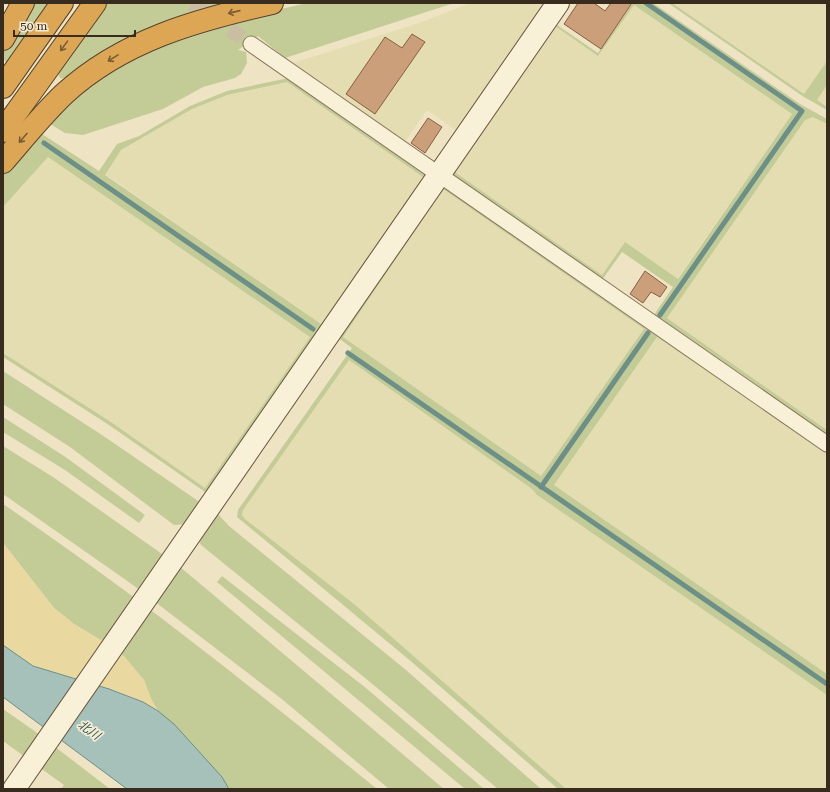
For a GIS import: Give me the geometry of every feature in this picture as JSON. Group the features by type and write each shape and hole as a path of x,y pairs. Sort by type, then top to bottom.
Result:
{"highway":[{"path":"3,39 23,3"},
{"path":"3,86 62,3"},
{"path":"3,131 95,3"},
{"path":"3,162 44,115 65,94 109,60 136,45 201,20 272,3"}],"street":[{"path":"13,785 182,546 558,3"},
{"path":"251,44 827,444"}],"shaded area":[{"path":"471,3 548,3 459,132 427,110 404,143 295,67 293,63 416,24"},
{"path":"672,3 827,3 827,61 804,94"},
{"path":"634,5 792,114 677,279 625,242 602,275 456,173 456,169 555,26 598,56"},
{"path":"287,82 423,177 321,324 105,174 121,150 192,109 227,95"},
{"path":"827,85 827,107 817,100"},
{"path":"813,117 827,124 827,430 667,318 805,119"},
{"path":"48,157 310,337 205,488 111,422 3,353 3,207"},
{"path":"443,189 644,329 541,476 342,337"},
{"path":"657,337 827,454 827,674 554,485"},
{"path":"349,360 532,489 537,495 827,695 827,789 566,789 353,604 245,519 242,515 243,510"}],"green space":[{"path":"32,3 50,3 7,64 3,58 3,53"},
{"path":"108,3 232,3 71,79 60,78 58,72"},
{"path":"307,3 454,3 285,58 258,36 238,50 246,52 247,63 241,74 235,78 203,87 163,109 83,135 65,133 47,122 98,77 144,50 246,17"},
{"path":"633,3 653,3 800,104 827,119 827,124 813,117 805,120 667,318 827,430 827,435 654,315 673,287 622,252 602,280 455,178 451,173 554,23 598,53","holes":["634,5 792,114 678,279 625,242 602,275 456,173 456,169 555,26 598,56"]},
{"path":"668,3 672,3 804,94 827,61 827,85 817,100 827,107 827,110 804,97"},
{"path":"289,78 429,176 208,494 109,425 3,357 3,353 111,422 205,488 310,337 48,157 3,207 3,172 39,132 99,171 117,144 139,136 190,106 227,91","holes":["287,82 423,177 321,324 105,175 121,150 192,109 227,95"]},
{"path":"442,186 827,451 827,454 657,337 554,485 827,674 827,695 537,495 532,489 349,360 243,510 242,515 245,519 354,604 566,789 558,789 413,663 237,517 238,510 352,348 337,337","holes":["443,189 644,329 541,476 343,337"]},
{"path":"3,371 102,435 201,503 187,524 174,525 70,447 3,404"},
{"path":"3,417 64,456 145,515 139,523 65,470 3,432"},
{"path":"3,446 53,477 179,566 444,789 389,789 283,700 133,585 3,494"},
{"path":"3,504 51,537 193,642 377,789 229,789 222,777 158,711 151,699 144,680 109,645 74,624 54,608 3,543"},
{"path":"217,513 229,526 406,670 541,789 498,789 370,682 201,545 198,539"},
{"path":"222,576 366,688 484,789 465,789 217,582"},
{"path":"3,709 110,789 61,789 64,785 3,741"}],"sand":[{"path":"3,543 54,608 74,624 109,645 125,657 144,680 151,699 158,711 144,703 106,688 48,671 24,661 3,645"}],"water":[{"name":"北川","path":"3,645 33,666 109,689 143,702 158,711 174,724 222,777 229,789 127,789 3,697"}],"building":[{"path":"578,3 594,3 605,11 611,3 632,3 601,49 564,24"},
{"path":"412,34 425,42 375,114 346,94 385,37 402,48"},
{"path":"428,118 442,127 425,153 411,143"},
{"path":"645,271 667,287 660,297 651,292 643,303 630,294"}],"waterway":[{"path":"646,3 802,111 660,315"},
{"path":"44,143 313,329"},
{"path":"541,487 648,333"},
{"path":"348,353 827,684"}],"tunnel":[{"path":"192,3 251,44"}]}
